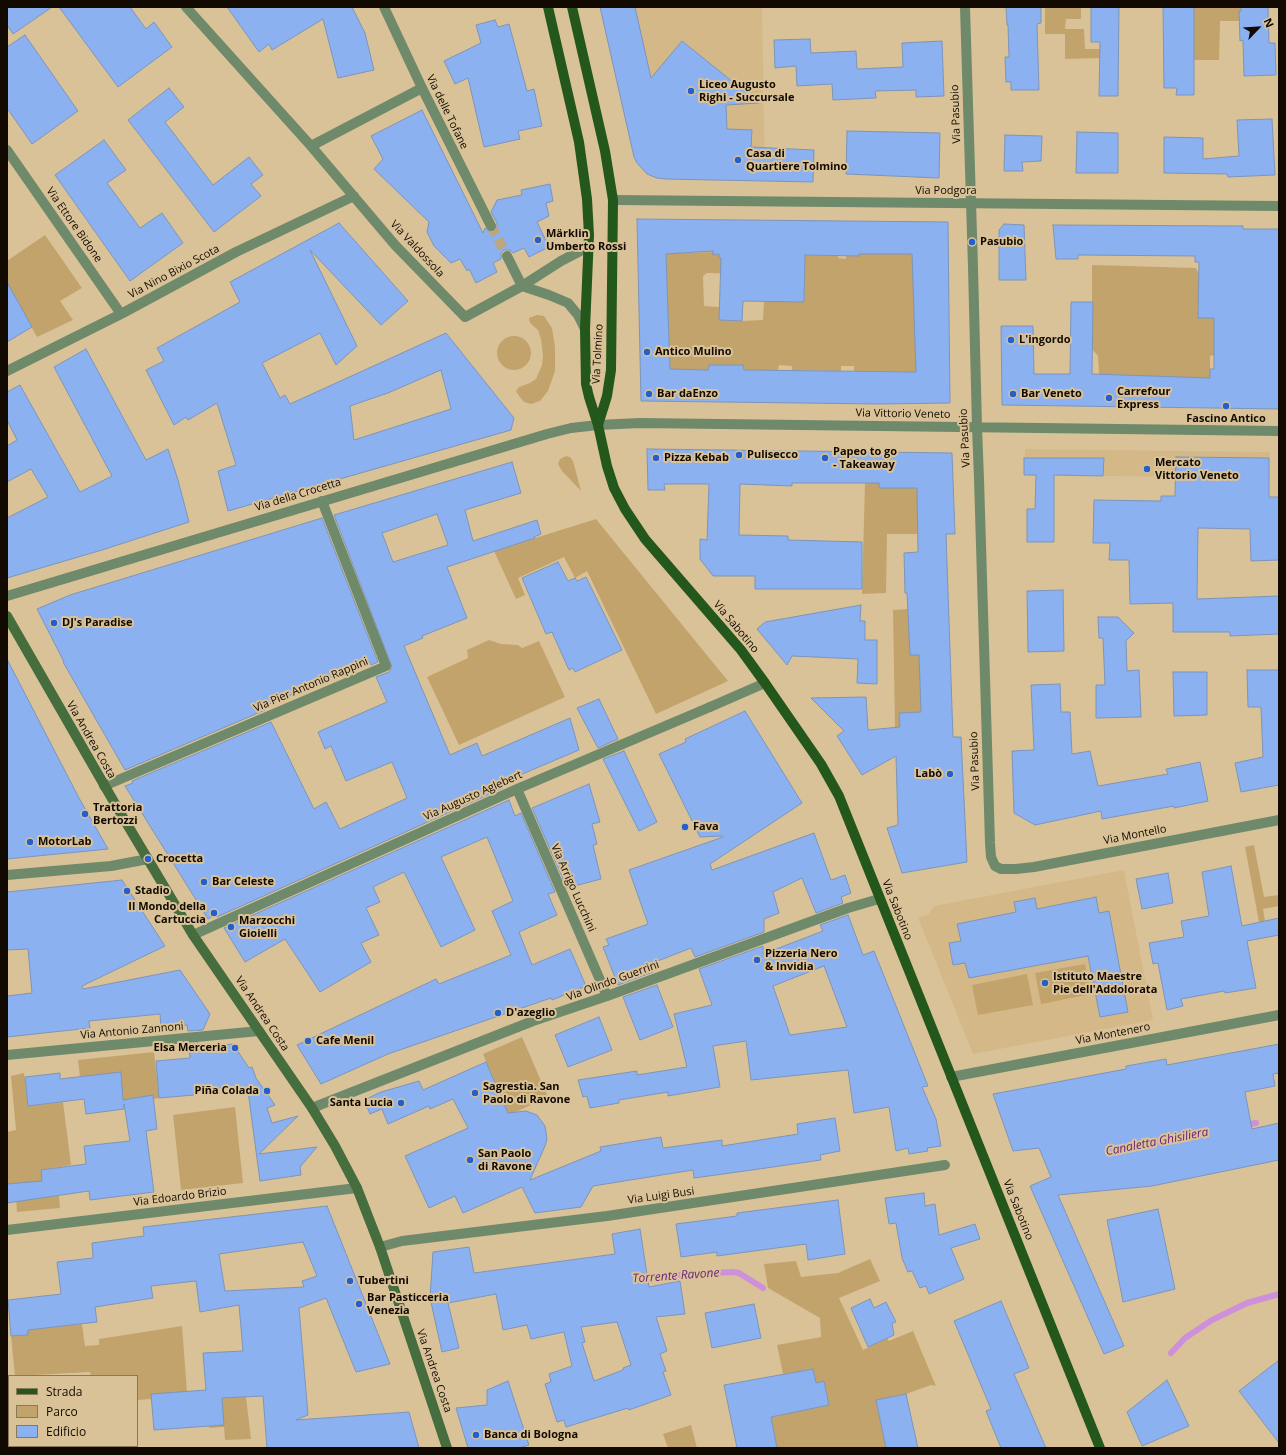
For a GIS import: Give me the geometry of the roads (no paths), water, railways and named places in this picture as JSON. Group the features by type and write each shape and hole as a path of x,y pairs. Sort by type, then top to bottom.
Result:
{"main road":[{"name":"Via Tolmino","path":"548,7 582,160 589,218 585,329 586,384 598,425"},
{"name":"Via Tolmino","path":"572,7 605,151 613,200 611,370 607,396 598,425"},
{"name":"Via Sabotino","path":"598,425 602,450 610,476 619,499 631,519 645,539 741,650 810,747 830,779 846,813 1100,1448"},
{"name":"Via Andrea Costa","path":"7,616 104,786 193,935 312,1108 335,1146 357,1188 380,1247 447,1448"}],"street":[{"name":"Via Valdossola","path":"186,7 311,146 395,244 465,317 522,286 561,261 588,247"},
{"name":"Via delle Tofane","path":"384,7 422,88 491,226"},
{"name":"Via Pasubio","path":"964,7 990,843 991,857 995,866"},
{"path":"311,146 422,88"},
{"name":"Via Ettore Bidone","path":"7,150 121,314"},
{"name":"Via Nino Bixio Scota","path":"7,372 121,314 236,252 354,196"},
{"name":"Via Podgora","path":"613,200 1279,206"},
{"path":"506,256 522,286 549,294 568,303 578,315 585,329"},
{"name":"Via Vittorio Veneto","path":"598,425 640,423 1279,431"},
{"name":"Via della Crocetta","path":"7,596 547,434 571,428 598,425"},
{"name":"Via Pier Antonio Rappini","path":"104,786 386,666 322,501"},
{"name":"Via Augusto Aglebert","path":"193,935 517,789 765,682"},
{"name":"Via Arrigo Lucchini","path":"517,789 607,996"},
{"name":"Via Montello","path":"995,866 1001,869 1034,867 1279,820"},
{"path":"7,875 111,866 148,859"},
{"name":"Via Olindo Guerrini","path":"312,1108 527,1023 607,996 879,898"},
{"name":"Via Montenero","path":"951,1077 1279,1015"},
{"name":"Via Antonio Zannoni","path":"7,1055 259,1031"},
{"name":"Via Luigi Busi","path":"380,1247 402,1241 607,1216 944,1165"},
{"name":"Via Edoardo Brizio","path":"7,1230 357,1188"}],"waterway":[{"name":"Canaletta Ghisiliera","path":"1245,1125 1256,1123"},
{"name":"Torrente Ravone","path":"640,1277 732,1272 739,1273 763,1288"},
{"name":"Torrente Ravone","path":"1171,1353 1185,1338 1212,1320 1247,1303 1279,1294"}],"tunnel":[{"path":"491,226 507,256"}],"place":[{"name":"Liceo Augusto Righi - Succursale","path":"691,91"},
{"name":"Casa di Quartiere Tolmino","path":"738,160"},
{"name":"Märklin Umberto Rossi","path":"538,240"},
{"name":"Pasubio","path":"972,242"},
{"name":"L'ingordo","path":"1011,340"},
{"name":"Antico Mulino","path":"647,352"},
{"name":"Bar daEnzo","path":"649,394"},
{"name":"Bar Veneto","path":"1013,394"},
{"name":"Carrefour Express","path":"1109,398"},
{"name":"Fascino Antico","path":"1226,406"},
{"name":"Pulisecco","path":"739,455"},
{"name":"Pizza Kebab","path":"656,458"},
{"name":"Papeo to go - Takeaway","path":"825,458"},
{"name":"Mercato Vittorio Veneto","path":"1147,469"},
{"name":"DJ's Paradise","path":"54,623"},
{"name":"Labò","path":"950,774"},
{"name":"Trattoria Bertozzi","path":"85,814"},
{"name":"Fava","path":"685,827"},
{"name":"MotorLab","path":"30,842"},
{"name":"Crocetta","path":"148,859"},
{"name":"Bar Celeste","path":"204,882"},
{"name":"Stadio","path":"127,891"},
{"name":"Il Mondo della Cartuccia","path":"214,913"},
{"name":"Marzocchi Gioielli","path":"231,927"},
{"name":"Pizzeria Nero & Invidia","path":"757,960"},
{"name":"Istituto Maestre Pie dell'Addolorata","path":"1045,983"},
{"name":"D'azeglio","path":"498,1013"},
{"name":"Cafe Menil","path":"308,1041"},
{"name":"Elsa Merceria","path":"235,1048"},
{"name":"Piña Colada","path":"267,1091"},
{"name":"Sagrestia. San Paolo di Ravone","path":"475,1093"},
{"name":"Santa Lucia","path":"401,1103"},
{"name":"San Paolo di Ravone","path":"470,1160"},
{"name":"Tubertini","path":"350,1281"},
{"name":"Bar Pasticceria Venezia","path":"359,1304"},
{"name":"Banca di Bologna","path":"476,1435"}]}
